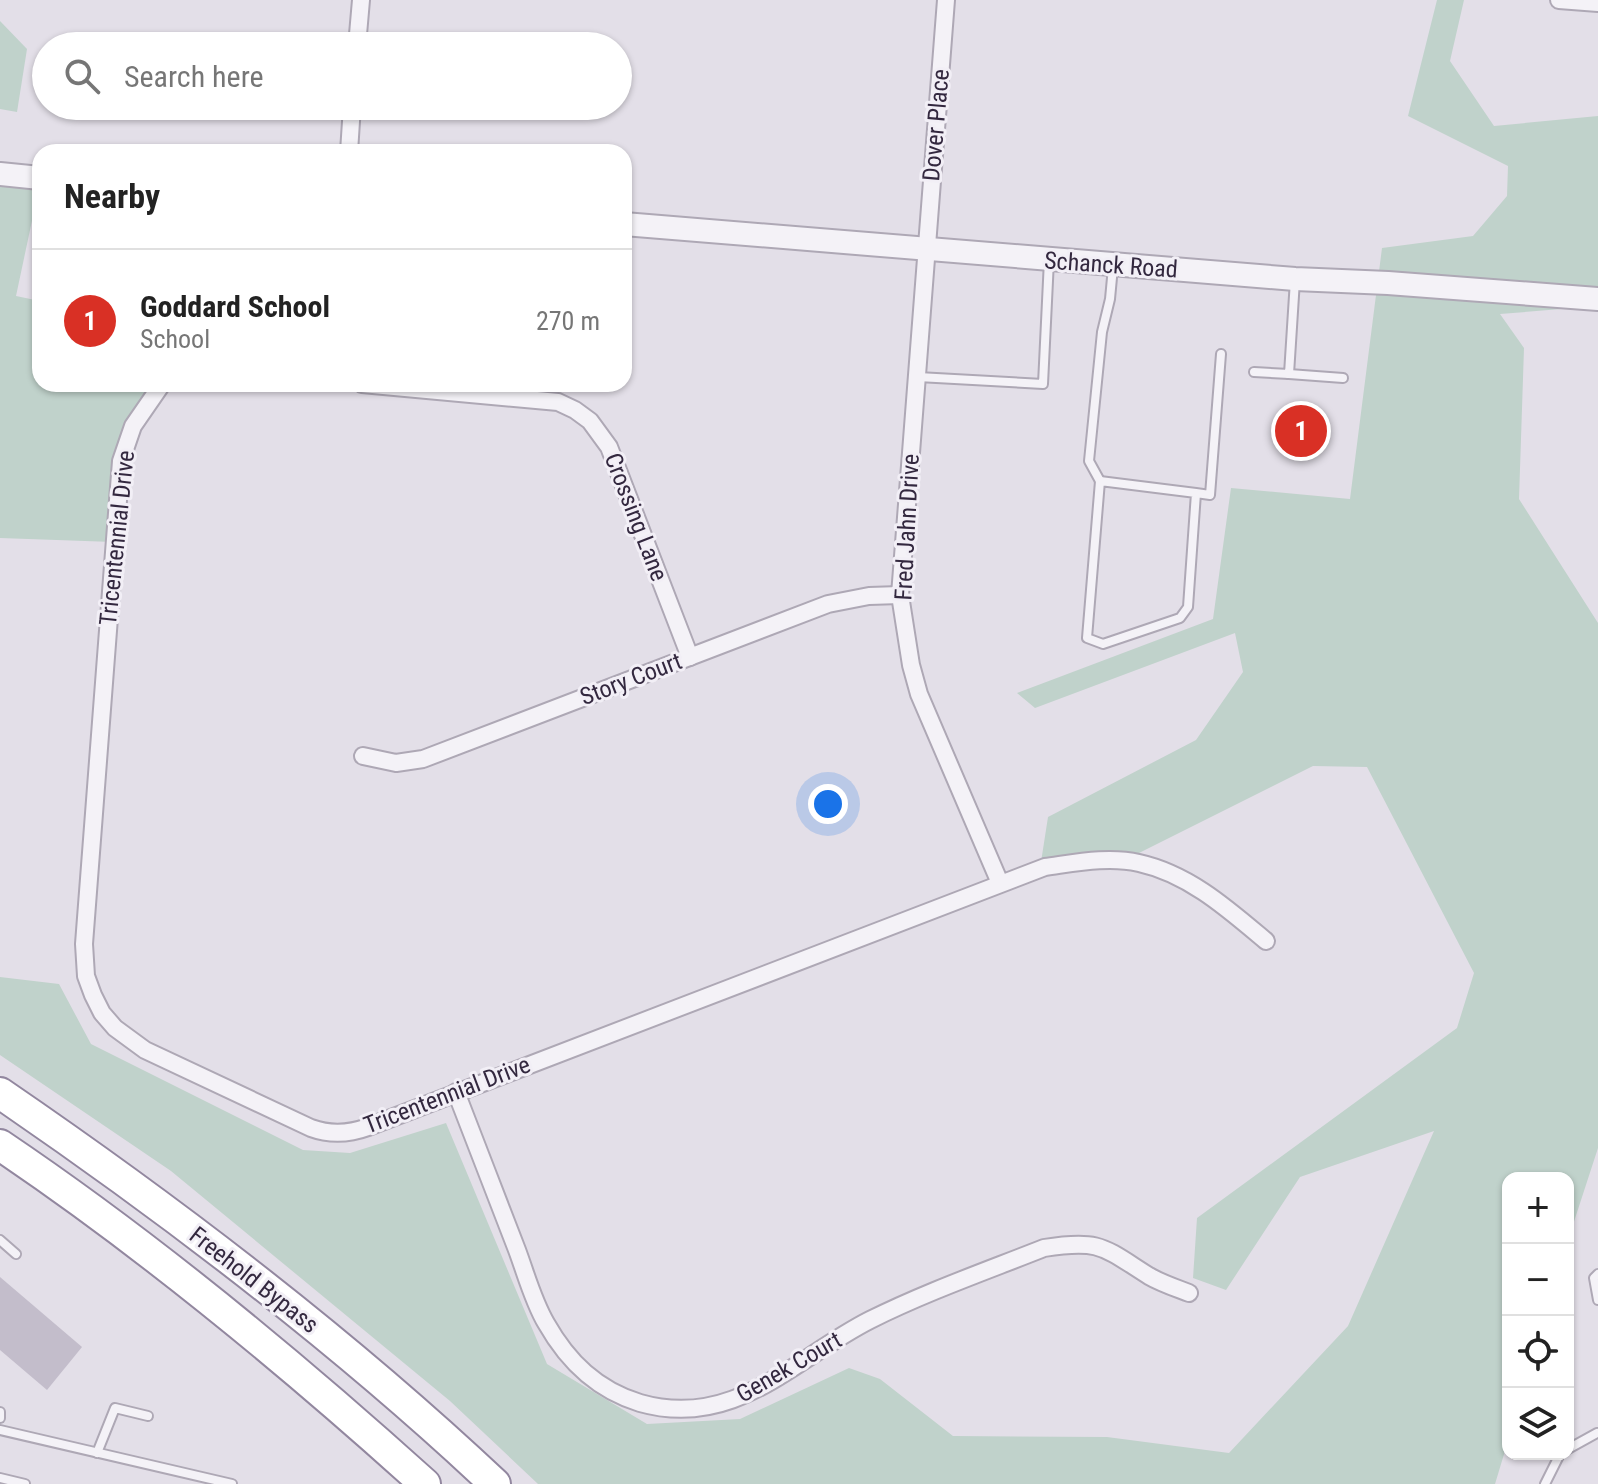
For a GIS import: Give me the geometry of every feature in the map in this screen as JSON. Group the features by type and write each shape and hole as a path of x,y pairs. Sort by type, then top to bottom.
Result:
{"highway":[{"name":"Freehold Bypass","path":"0,1093 272,1290 382,1382 495,1484"},
{"name":"Freehold Bypass","path":"0,1145 197,1292 318,1390 425,1484"}],"street":[{"path":"358,32 361,0"},
{"name":"Dover Place","path":"926,250 946,0"},
{"path":"1559,0 1598,3"},
{"path":"350,144 351,120"},
{"path":"0,174 32,177"},
{"name":"Schanck Road","path":"632,225 1113,265 1598,299"},
{"name":"Fred Jahn Drive","path":"926,250 900,595 919,694 1000,883"},
{"name":"Tricentennial Drive","path":"156,392 133,426 121,461 84,944 86,976 102,1013 115,1028 145,1050 321,1132 358,1131 1045,867 1092,860 1139,863 1213,896 1266,941"},
{"name":"Crossing Lane","path":"459,392 543,399 567,406 590,421 609,447 690,657"},
{"name":"Story Court","path":"363,756 396,763 423,759 828,604 848,599 900,595"},
{"name":"Genek Court","path":"456,1092 544,1320 571,1360 588,1377 607,1390 655,1407 702,1409 734,1401 868,1321 1044,1248 1074,1243 1101,1247 1121,1256 1151,1277 1189,1293"}],"lane":[{"path":"917,377 1043,384 1049,260"},
{"path":"1113,265 1110,299 1102,332 1089,461 1100,481 1087,638 1103,644 1180,618 1188,607 1196,493"},
{"path":"1289,374 1295,279"},
{"path":"1100,481 1210,495 1221,354"},
{"path":"1254,372 1343,378"},
{"path":"0,1240 16,1254"},
{"path":"1598,1274 1594,1278 1598,1300"},
{"path":"97,1453 115,1408 148,1416"},
{"path":"0,1412 0,1418"},
{"path":"0,1430 232,1484"},
{"path":"1574,1446 1598,1432"},
{"path":"1545,1484 1557,1460"},
{"path":"0,1478 25,1484"}],"shaded area":[{"path":"1437,0 1464,0 1450,61 1494,126 1598,116 1598,306 1500,314 1524,348 1519,499 1598,623 1598,1148 1574,1222 1574,1172 1502,1172 1502,1460 1495,1484 538,1484 450,1401 171,1171 0,1055 0,977 59,984 91,1044 303,1150 350,1153 446,1123 547,1364 647,1424 740,1419 849,1368 880,1379 953,1436 1107,1437 1229,1453 1348,1326 1434,1131 1300,1177 1226,1290 1193,1278 1197,1218 1457,1028 1474,973 1367,767 1313,766 1127,859 1041,862 1048,817 1196,740 1243,672 1235,633 1035,708 1017,693 1213,619 1231,488 1350,499 1382,248 1473,236 1507,196 1508,166 1408,116"},
{"path":"0,21 27,49 17,112 0,109"},
{"path":"0,179 32,182 32,221 16,296 32,299 32,392 156,392 127,440 113,542 0,538"}],"building":[{"path":"0,1277 82,1347 47,1390 0,1350"}],"place":[{"name":"Goddard School","path":"1301,431"}]}
